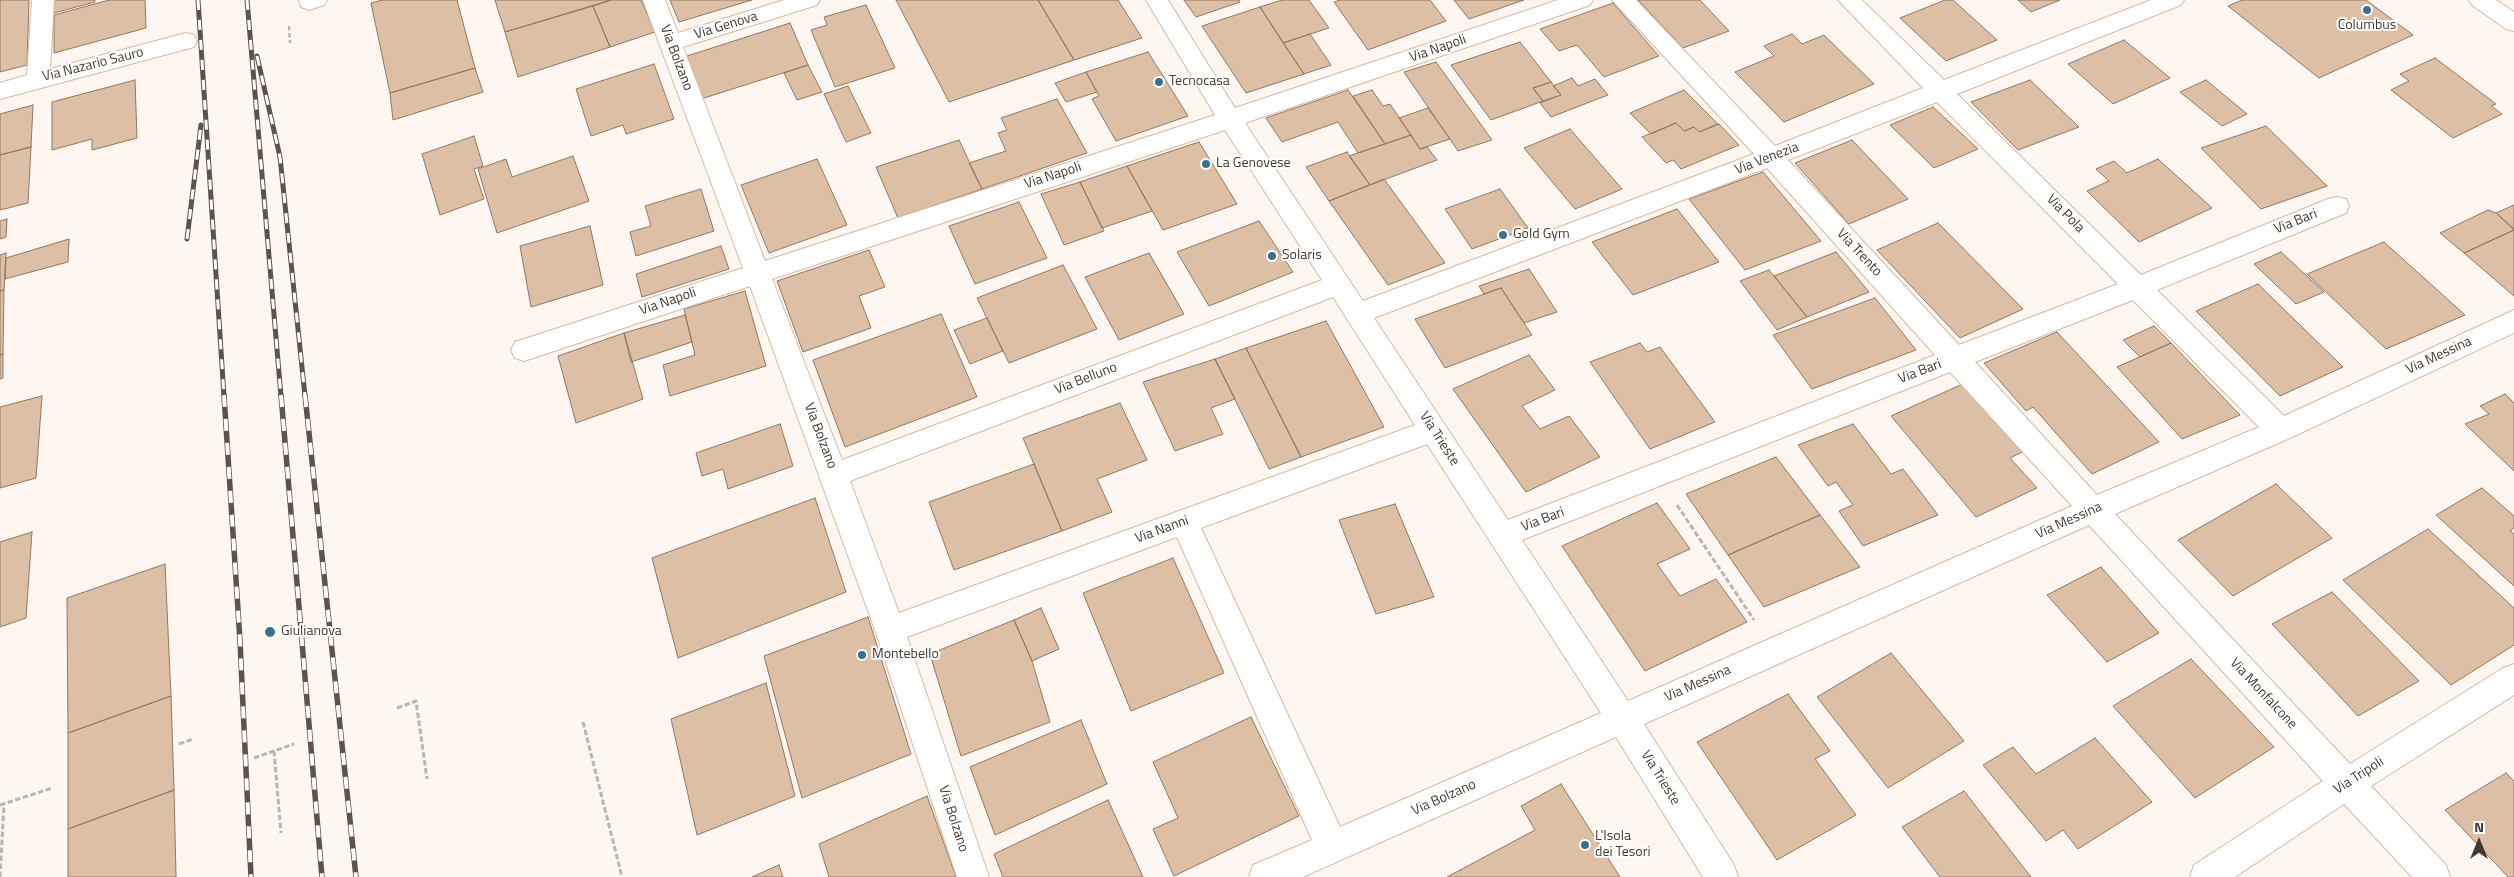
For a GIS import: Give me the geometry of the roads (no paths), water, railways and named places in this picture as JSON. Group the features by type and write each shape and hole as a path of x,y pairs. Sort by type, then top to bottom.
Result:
{"street":[{"path":"38,79 43,0"},
{"name":"Via Bolzano","path":"654,0 834,475 890,630 973,877"},
{"name":"Via Genova","path":"671,43 809,0"},
{"name":"Via Trieste","path":"1158,0 1230,119 1622,718 1722,877"},
{"name":"Via Napoli","path":"524,350 1230,119 1582,0"},
{"name":"Via Trento","path":"1623,0 1771,157 2093,510"},
{"name":"Via Pola","path":"1849,0 2280,430"},
{"name":"Via Venezia","path":"1358,313 1771,157 2173,0"},
{"path":"2480,0 2514,23"},
{"name":"Via Nazario Sauro","path":"4,98 38,79 186,41"},
{"name":"Via Bari","path":"1502,535 2138,288 2337,206"},
{"name":"Via Belluno","path":"834,475 1339,284"},
{"name":"Via Messina","path":"1622,718 2093,510 2280,430 2514,321"},
{"name":"Via Nanni","path":"890,630 1433,430"},
{"name":"Via Monfalcone","path":"2093,510 2434,877"},
{"path":"1184,522 1332,847"},
{"name":"Via Tripoli","path":"2206,877 2346,784 2514,678"},
{"name":"Via Bolzano","path":"1264,877 1622,718"}],"railway":[{"path":"198,0 224,396"},
{"path":"247,0 281,396"},
{"path":"257,56 280,157 305,396"},
{"path":"187,239 201,125"},
{"path":"224,395 240,641 251,877"},
{"path":"281,395 322,877"},
{"path":"305,395 356,877"}],"place":[{"name":"Columbus","path":"2367,10"},
{"name":"Tecnocasa","path":"1159,82"},
{"name":"La Genovese","path":"1206,164"},
{"name":"Gold Gym","path":"1503,235"},
{"name":"Solaris","path":"1272,256"},
{"name":"Giulianova","path":"270,632"},
{"name":"Montebello","path":"862,655"},
{"name":"L'Isola dei Tesori","path":"1585,845"}]}
